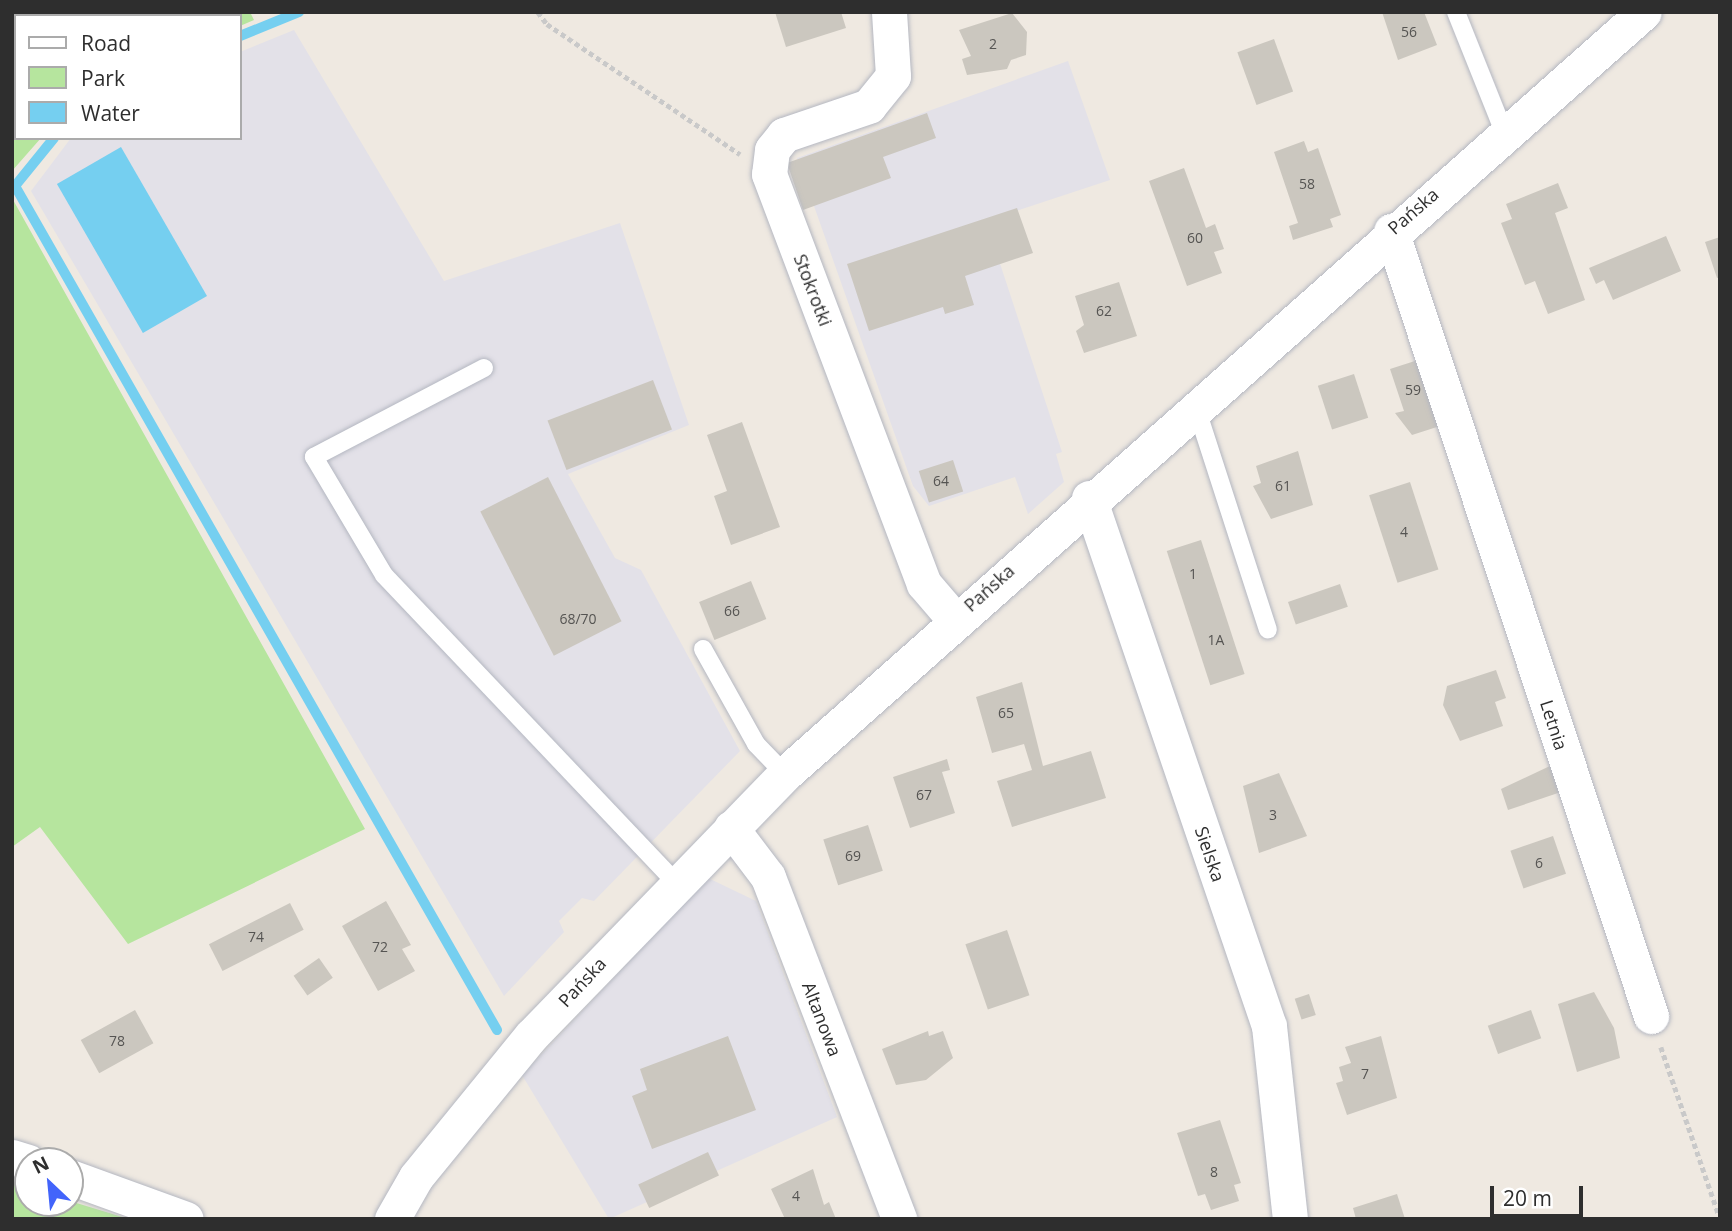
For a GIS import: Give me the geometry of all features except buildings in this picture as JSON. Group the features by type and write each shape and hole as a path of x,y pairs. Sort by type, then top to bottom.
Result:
{"street":[{"path":"769,174 772,150 784,135 869,106 893,76 889,12"},
{"name":"Pańska","path":"392,1219 470,1108 676,883 785,774 1089,498 1644,12"},
{"name":"Stokrotki","path":"769,174 924,584 954,619"},
{"name":"Letnia","path":"1391,231 1651,1016"},
{"name":"Sielska","path":"1089,498 1269,1026 1290,1219"},
{"name":"Altanowa","path":"731,828 768,877 899,1219"},
{"path":"84,1182 187,1219"}],"lane":[{"path":"1456,12 1504,132"},
{"path":"484,368 314,457 384,575 676,883"},
{"path":"1195,404 1268,630"},
{"path":"703,649 756,744 785,774"}],"path":[{"path":"538,12 547,24 769,174"},
{"path":"1651,1016 1720,1218"}],"shaded area":[{"path":"294,30 444,281 620,223 689,425 568,474 615,558 641,570 740,751 594,901 582,898 559,921 564,932 504,996 31,191 69,140 242,140 242,51"},
{"path":"1068,61 1110,180 986,221 1062,452 1056,454 1064,482 1028,514 1015,477 929,506 913,486 797,158"},
{"path":"708,878 756,901 837,1117 609,1219 522,1075"}],"green space":[{"path":"12,12 250,12 254,20 242,25 242,14 14,14 14,140 39,140 12,171"},
{"path":"12,198 365,829 128,944 40,827 12,847"},
{"path":"12,1184 14,1217 84,1217 84,1205 129,1219 12,1219"}],"water":[{"path":"121,147 207,296 143,333 57,184"}],"waterway":[{"path":"242,35 299,12"},
{"path":"52,140 15,186 497,1030"}]}
